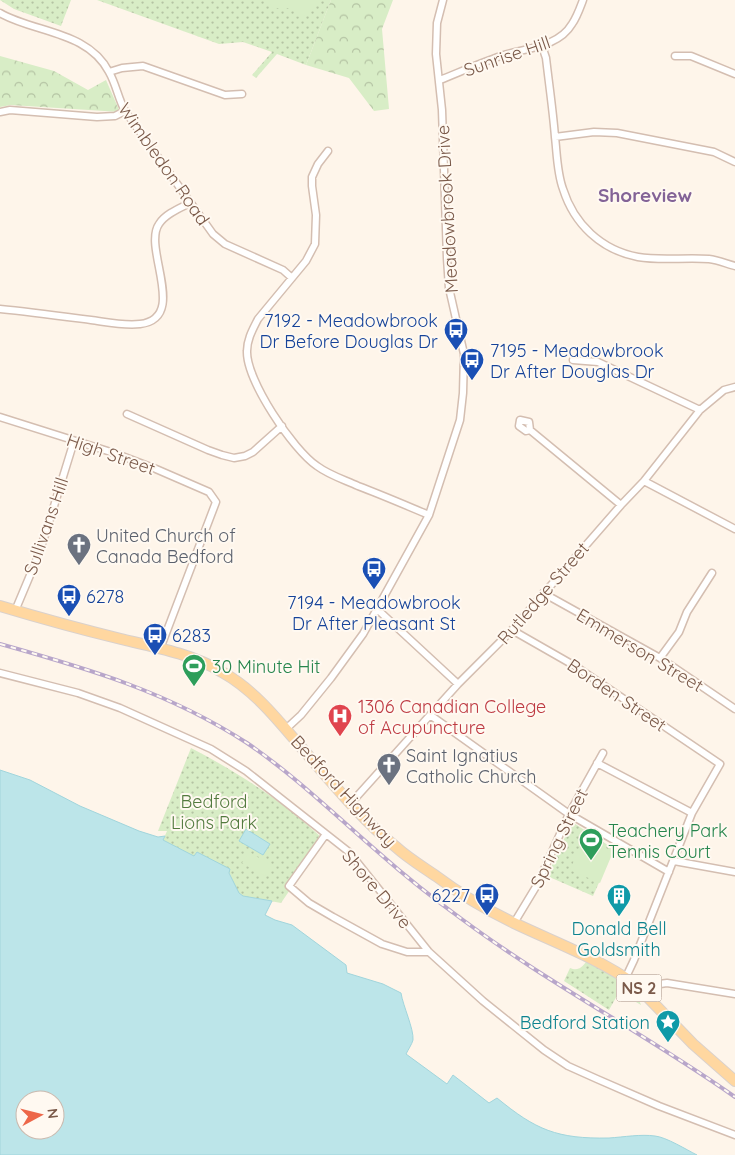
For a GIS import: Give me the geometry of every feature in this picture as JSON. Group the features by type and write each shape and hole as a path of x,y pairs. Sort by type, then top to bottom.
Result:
{"main road":[{"name":"Bedford Highway","path":"0,606 52,622 160,649 196,660 223,672 287,728 313,761 351,803 396,847 452,887 514,923 587,955 626,977 647,996 692,1044 735,1082"}],"street":[{"name":"Meadowbrook Drive","path":"287,728 301,715 331,678 363,634 429,515 458,428 463,392 464,354 449,288 440,80 436,54 437,23 443,0"},
{"name":"Sunrise Hill","path":"440,80 500,56 542,46 562,35 572,26 584,0"},
{"name":"Wimbledon Road","path":"0,13 11,19 37,26 87,46 96,54 109,72 118,98 125,111 205,224 225,244 283,270 292,278"},
{"path":"542,46 546,58 558,166 566,197 579,220 596,240 608,247 637,257 709,259 735,266"},
{"path":"675,56 691,56 735,74"},
{"path":"109,72 122,68 143,66 225,95 242,94"},
{"path":"0,112 10,110 97,117 115,116 125,111"},
{"path":"555,137 594,132 617,133 714,152 735,162"},
{"path":"328,151 318,164 312,177 316,215 315,244 306,261 258,319 249,339 248,362 253,377 282,426 306,458 319,468 429,515"},
{"path":"0,309 114,323 139,324 150,322 159,314 164,298 156,247 156,234 159,224 170,214 190,203"},
{"path":"573,360 598,362 700,410"},
{"name":"Rutledge Street","path":"351,803 458,684 512,630 620,505 644,481 700,410 724,390 735,387"},
{"path":"127,414 215,453 234,458 254,452 282,426"},
{"name":"High Street","path":"0,417 156,469 209,492 216,502 160,649"},
{"path":"530,430 620,505"},
{"name":"Sullivans Hill","path":"15,611 36,561 74,441"},
{"path":"644,481 735,528"},
{"path":"660,658 679,632 687,612 712,573"},
{"name":"Emmerson Street","path":"543,593 660,658 735,709"},
{"path":"377,609 458,684"},
{"name":"Borden Street","path":"512,630 575,666 720,764 692,814"},
{"name":"Shore Drive","path":"0,672 78,693 120,708 211,749 246,771 349,852 429,952 483,1001 544,1050 568,1066 659,1106 735,1135"},
{"path":"430,715 569,814 669,872"},
{"name":"Spring Street","path":"514,923 536,885 569,814 603,753"},
{"path":"598,763 692,814 626,977"},
{"path":"326,834 289,886 309,902 333,917 382,944 407,952 429,952"},
{"path":"674,861 735,872"},
{"path":"647,996 653,986 658,983 735,994"}],"green space":[{"path":"0,0 71,0 61,26 14,9"},
{"path":"97,0 331,0 306,65 277,54 256,78 252,75 272,52 243,42 219,44"},
{"path":"268,0 317,0 307,15 295,16 294,8 273,8"},
{"path":"331,0 393,0 382,29 389,109 374,111 349,78 306,65"},
{"path":"0,56 54,71 88,90 106,80 120,112 11,105 0,107"},
{"name":"Bedford Lions Park","path":"191,748 261,789 324,840 281,903 243,896 237,892 229,872 197,852 194,857 163,840 167,831 158,831"},
{"path":"572,822 614,849 593,896 547,876"},
{"name":"Teachery Park Tennis Court","path":"583,839 613,852 600,883 570,870"},
{"path":"249,852 271,865 265,876 242,863"},
{"path":"588,959 634,987 641,1005 619,992 609,1010 564,981 570,968 578,969"}],"water":[{"path":"0,770 30,780 80,806 139,831 158,837 165,836 163,840 194,856 197,852 230,869 229,873 239,893 243,896 272,901 265,915 292,925 346,965 347,973 383,984 401,993 413,1035 413,1040 406,1054 447,1084 453,1075 489,1103 497,1098 536,1125 561,1134 591,1138 638,1135 655,1136 670,1141 697,1155 0,1155"},
{"path":"246,829 270,844 263,855 239,841"}],"railway":[{"path":"0,644 96,673 158,696 217,725 247,743 298,782 430,896 496,944 668,1052 735,1097"}],"place":[{"name":"7192 - Meadowbrook Dr Before Douglas Dr","path":"456,351"},
{"name":"7195 - Meadowbrook Dr After Douglas Dr","path":"472,381"},
{"name":"United Church of Canada Bedford","path":"79,566"},
{"name":"7194 - Meadowbrook Dr After Pleasant St","path":"374,590"},
{"name":"6278","path":"69,617"},
{"name":"6283","path":"155,656"},
{"name":"30 Minute Hit","path":"194,687"},
{"name":"1306 Canadian College of Acupuncture","path":"340,737"},
{"name":"Saint Ignatius Catholic Church","path":"389,786"},
{"name":"Teachery Park Tennis Court","path":"591,861"},
{"name":"6227","path":"487,916"},
{"name":"Donald Bell Goldsmith","path":"619,917"},
{"name":"Bedford Station","path":"668,1043"}],"district":[{"name":"Shoreview","path":"645,195"}]}
